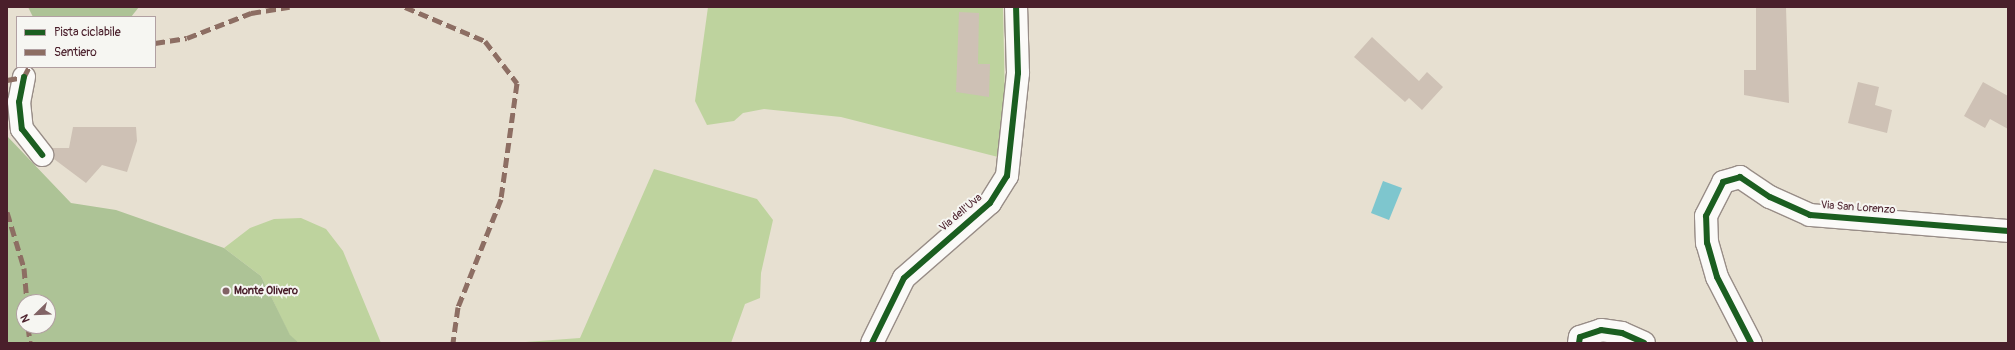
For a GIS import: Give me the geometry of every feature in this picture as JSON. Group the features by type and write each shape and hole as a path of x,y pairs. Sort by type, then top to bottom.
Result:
{"street":[{"name":"Via dell'Uva","path":"872,343 904,278 990,203 1007,176 1018,73 1016,7"},
{"path":"24,77 19,102 22,128 42,156"},
{"name":"Via San Lorenzo","path":"1751,343 1717,277 1707,243 1706,216 1723,182 1740,177 1770,197 1810,215 2008,231"},
{"path":"1579,343 1580,337 1601,330 1622,333 1644,343"}],"green space":[{"path":"28,7 139,7 132,16 32,16"},
{"path":"708,7 1003,7 1005,104 1002,158 841,117 764,109 743,113 734,121 707,125 695,101"},
{"path":"7,136 71,203 116,210 224,248 261,276 290,335 299,343 7,343"},
{"path":"654,169 757,199 773,220 761,273 760,298 745,304 731,343 512,343 580,338"},
{"path":"301,218 326,229 343,251 381,343 299,343 290,336 261,276 224,248 250,228 274,219"}],"water":[{"path":"1383,181 1402,188 1389,220 1371,213"}],"building":[{"path":"1756,7 1786,7 1789,103 1744,95 1744,70 1756,70"},
{"path":"959,12 979,13 978,64 990,64 989,97 956,92"},
{"path":"1372,37 1419,81 1427,72 1443,87 1422,110 1409,98 1405,102 1354,57"},
{"path":"1858,82 1879,87 1875,105 1892,110 1887,133 1848,123"},
{"path":"1983,82 2008,96 2008,129 1990,119 1985,128 1964,116"},
{"path":"73,127 136,127 137,141 127,172 102,165 86,183 54,159 52,148 69,148"}],"marked path":[{"path":"156,43 187,38 251,13 290,7"},
{"path":"405,7 485,41 517,83 501,199 458,307 453,343"},
{"path":"7,80 24,77 28,68"},
{"path":"7,212 24,268 26,294"},
{"path":"29,334 30,343"}],"cycle path":[{"path":"872,343 904,278 990,203 1007,176 1018,73 1016,7"},
{"path":"24,77 19,102 22,129 42,155"},
{"path":"1751,343 1717,277 1707,243 1706,216 1723,182 1740,177 1770,197 1810,215 2008,231"},
{"path":"1579,343 1580,337 1601,330 1622,333 1644,343"}],"place":[{"name":"Monte Olivero","path":"226,291"}]}
